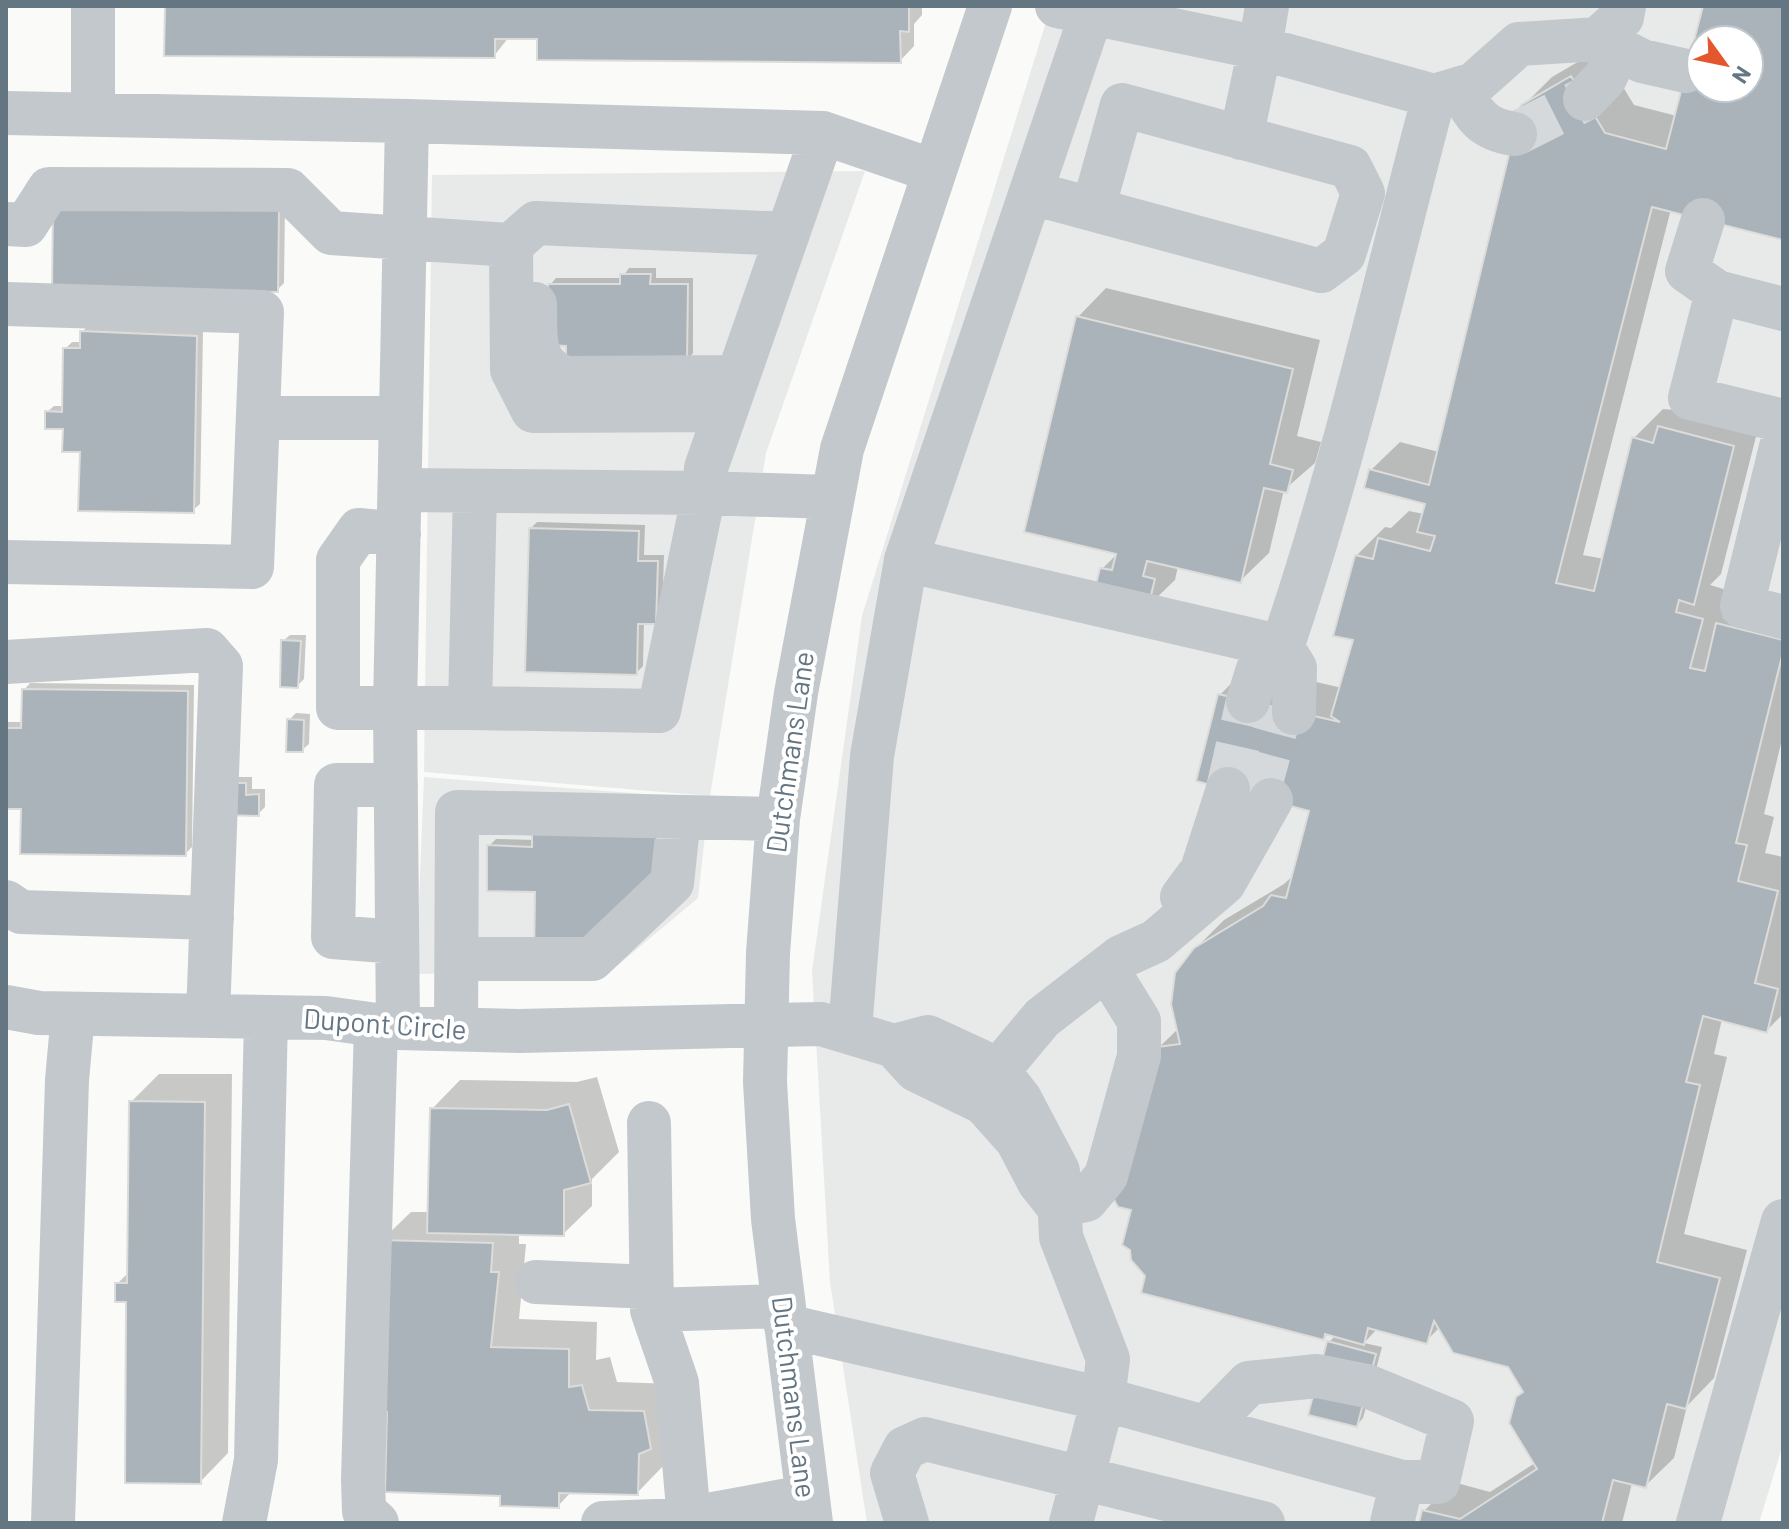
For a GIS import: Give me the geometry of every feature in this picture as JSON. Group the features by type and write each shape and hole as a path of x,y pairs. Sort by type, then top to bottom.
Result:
{"street":[{"path":"93,6 93,114"},
{"name":"Dutchmans Lane","path":"808,1510 773,1219 765,1025 778,819 830,497 842,449 990,6"},
{"path":"1241,138 1267,6"},
{"path":"850,1030 872,756 906,560 1032,193 1074,10 1260,48 1447,92 1491,131 1515,134"},
{"path":"1447,92 1474,84 1542,24 1613,31 1642,61 1685,71"},
{"path":"1585,99 1605,78 1613,31"},
{"path":"1282,647 1311,562 1447,92"},
{"path":"1032,193 1321,271 1344,254 1363,193 1350,167 1122,105 1093,209"},
{"path":"6,113 823,133 934,171"},
{"path":"377,1523 364,1511 363,1480 387,1026 397,942 395,707 407,121"},
{"path":"399,534 359,530 338,560 338,708 659,711 704,493 706,468 823,133"},
{"path":"6,224 26,225 49,189 288,190 331,233 405,241 511,245 536,223 788,234"},
{"path":"1703,220 1687,271 1717,292 1783,309"},
{"path":"550,224 535,272 536,351 548,371 565,378 732,394"},
{"path":"511,245 512,370 533,411 732,394"},
{"path":"1717,292 1690,398 1783,421"},
{"path":"6,304 262,312 252,567 6,562"},
{"path":"258,418 401,418"},
{"path":"1783,439 1742,606 1783,617"},
{"path":"400,490 830,497"},
{"path":"470,708 475,491"},
{"path":"906,560 1282,647 1295,668 1274,708"},
{"path":"6,662 207,650 221,666 208,1016"},
{"path":"396,785 336,785 333,937 397,942"},
{"path":"1071,1523 1103,1399 1108,1359 1061,1237 1057,1205 1058,1171 1020,1099 988,1087 1042,1018 1114,963 1156,941 1224,883 1252,795 1187,893 1140,932 1114,963"},
{"path":"456,1029 457,812 778,819"},
{"path":"457,959 592,959 672,883 679,817"},
{"path":"6,902 21,912 212,918"},
{"path":"1057,1205 1086,1200 1106,1176 1139,1056 1139,1021 1114,963"},
{"name":"Dupont Circle","path":"6,1007 73,1014 326,1018 387,1026 456,1029 684,1029 821,1024 850,1030 894,1046 928,1037 980,1061 988,1087"},
{"path":"53,1523 67,1080 73,1014"},
{"path":"244,1523 256,1460 266,1017"},
{"path":"649,1123 651,1298 677,1383 689,1519"},
{"path":"1698,1523 1783,1221"},
{"path":"536,1282 784,1316 1206,1427 1397,1502 1438,1482 1452,1421 1367,1386 1317,1376 1249,1383 1206,1427"},
{"path":"907,1523 892,1473 905,1448 925,1439 1263,1523"},
{"path":"603,1523 808,1510"}],"shaded area":[{"path":"1051,6 1783,6 1783,1444 1759,1523 867,1523 830,1282 812,971 862,616"},
{"path":"865,171 766,453 710,796 424,772 432,175"},
{"path":"424,777 709,799 698,898 612,970 416,974"}],"building":[{"path":"165,6 909,6 909,32 900,31 901,63 537,60 537,39 495,39 495,58 164,56"},
{"path":"1703,6 1783,6 1783,240 1652,207 1556,583 1594,591 1632,437 1653,443 1658,426 1734,446 1694,605 1679,600 1676,612 1703,619 1690,668 1705,671 1716,623 1783,640 1783,652 1736,843 1747,845 1738,881 1778,891 1755,983 1778,989 1767,1033 1703,1016 1686,1082 1700,1085 1657,1262 1720,1278 1686,1409 1667,1404 1646,1488 1613,1480 1602,1523 1419,1523 1422,1510 1460,1519 1537,1469 1509,1423 1516,1397 1523,1392 1508,1367 1453,1353 1434,1321 1427,1344 1368,1328 1364,1345 1325,1334 1324,1340 1141,1293 1145,1276 1131,1260 1130,1250 1122,1245 1131,1210 1118,1207 1113,1198 1158,1047 1180,1044 1171,1004 1175,973 1194,948 1263,906 1271,895 1286,898 1309,811 1196,781 1218,694 1340,722 1331,716 1353,640 1333,636 1355,555 1373,559 1378,538 1430,551 1435,536 1417,532 1425,504 1364,488 1369,469 1429,485 1521,105 1571,76 1605,133 1666,149 1685,76 1685,104 1765,104 1765,24 1698,24"},
{"path":"53,207 279,209 278,292 52,289"},
{"path":"620,274 651,274 650,284 688,284 687,362 566,368 566,346 548,345 548,284 620,284"},
{"path":"1076,316 1293,369 1270,464 1293,470 1287,493 1264,488 1241,583 1147,561 1143,576 1155,579 1147,611 1093,597 1100,568 1112,570 1116,554 1024,532"},
{"path":"80,331 197,336 194,513 78,511 80,452 62,452 63,429 45,429 45,411 62,412 63,348 80,348"},
{"path":"529,528 639,531 638,561 658,561 656,624 638,624 637,675 525,672"},
{"path":"281,640 301,641 298,688 280,687"},
{"path":"22,689 188,691 186,856 20,854 21,809 6,809 6,728 21,728"},
{"path":"287,719 304,720 303,752 286,752"},
{"path":"227,783 246,783 246,795 259,794 259,816 227,815"},
{"path":"532,832 657,834 657,871 566,959 534,958 535,892 487,891 487,845 532,847"},
{"path":"129,1101 205,1102 201,1484 125,1483 126,1302 115,1302 115,1283 127,1283"},
{"path":"569,1104 591,1183 564,1190 564,1236 427,1233 430,1108 547,1110"},
{"path":"380,1240 493,1243 491,1272 499,1272 491,1347 569,1349 569,1387 582,1385 589,1410 644,1411 651,1449 639,1454 638,1495 559,1493 559,1508 500,1506 500,1496 385,1492 387,1412 375,1411"},
{"path":"1327,1341 1376,1354 1357,1427 1308,1415"}],"tunnel":[{"path":"1515,134 1585,99"},
{"path":"1228,789 1248,701"},
{"path":"1257,797 1281,709"}]}
